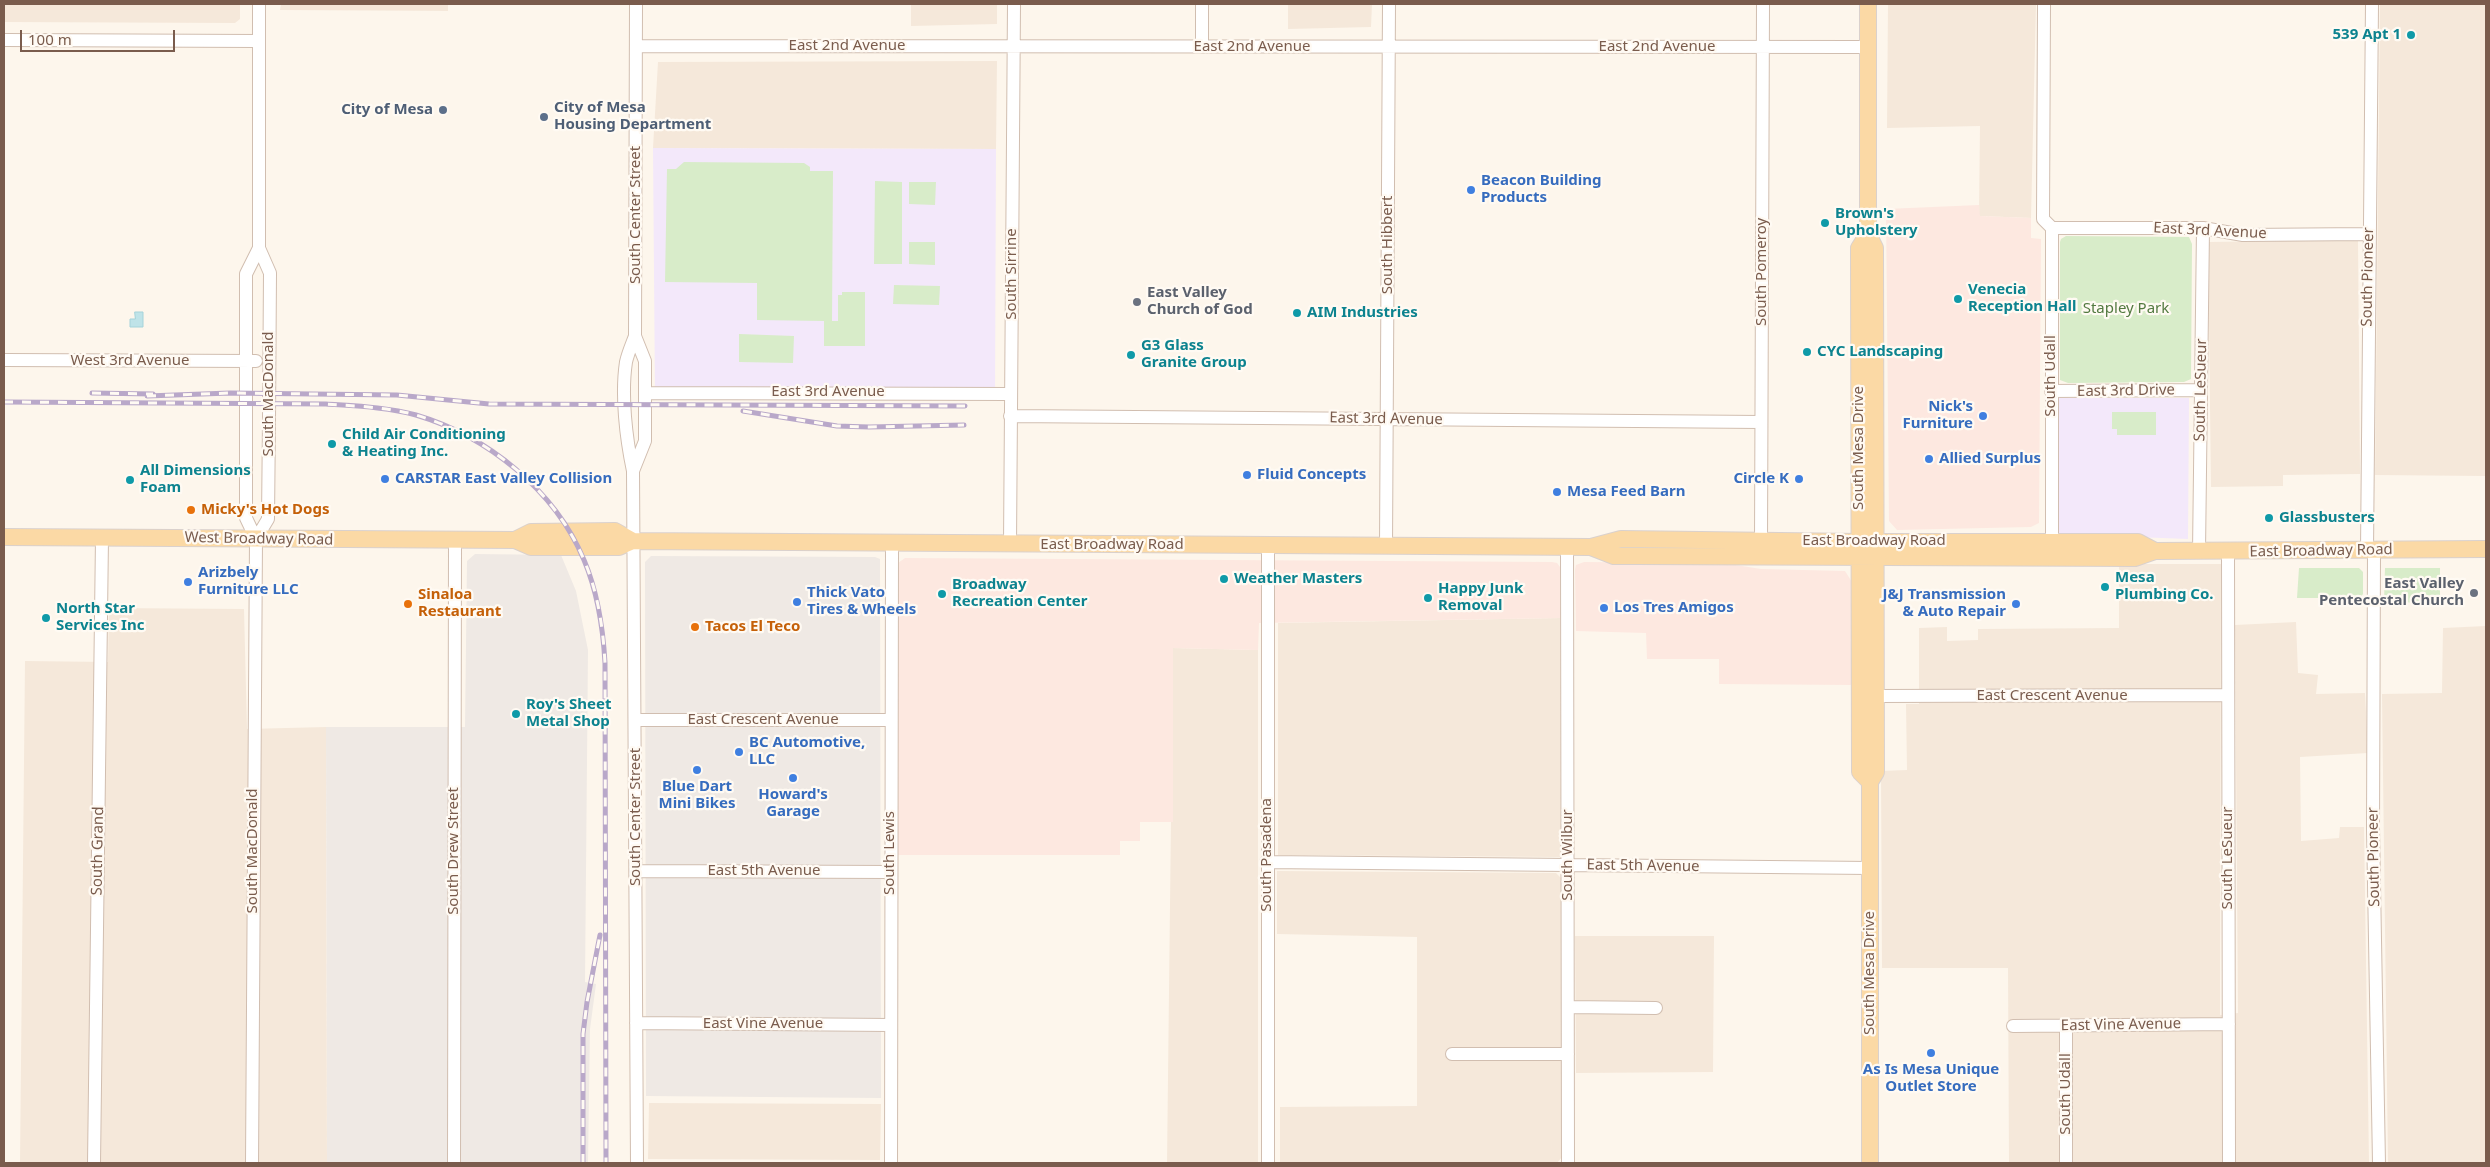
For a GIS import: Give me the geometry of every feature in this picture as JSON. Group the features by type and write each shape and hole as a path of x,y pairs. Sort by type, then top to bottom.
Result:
{"main road":[{"name":"South Mesa Drive","path":"1868,4 1868,234 1875,248 1876,550 1876,772 1870,782 1870,1163"},
{"name":"South Mesa Drive","path":"1868,234 1859,248 1859,549 1860,772 1870,782"},
{"name":"West Broadway Road","path":"4,537 515,540 531,532 616,531 632,541"},
{"name":"East Broadway Road","path":"632,541 1592,547 1621,539 1760,540 1876,550 2136,558 2155,551 2486,549"},
{"name":"East Broadway Road","path":"1876,550 2052,541 2138,542 2155,551"},
{"name":"East Broadway Road","path":"1592,547 1614,556 1859,549"}],"street":[{"name":"South MacDonald","path":"256,539 268,519 270,273 259,248 259,4"},
{"name":"South Center Street","path":"636,4 635,336 626,362 625,405 626,439 633,471 632,541 637,870 637,1163"},
{"name":"South Sirrine","path":"1010,544 1014,4"},
{"path":"1202,4 1202,46"},
{"name":"South Hibbert","path":"1386,547 1389,4"},
{"name":"South Pomeroy","path":"1760,540 1763,4"},
{"name":"South Udall","path":"2044,4 2043,219 2052,228 2052,541"},
{"name":"South Pioneer","path":"2372,4 2372,159 2368,234 2373,828 2379,1163"},
{"path":"4,40 259,41"},
{"name":"East 2nd Avenue","path":"636,46 1868,47"},
{"name":"East 3rd Avenue","path":"2052,228 2203,228 2243,235 2368,234"},
{"name":"South LeSueur","path":"2199,552 2203,228"},
{"name":"South MacDonald","path":"252,1163 256,539 246,518 251,362 246,274 259,248"},
{"name":"South Center Street","path":"633,471 645,441 646,392 645,361 635,336"},
{"name":"West 3rd Avenue","path":"4,360 251,362"},
{"name":"East 3rd Drive","path":"2051,392 2201,390"},
{"name":"East 3rd Avenue","path":"646,392 1010,394"},
{"name":"East 3rd Avenue","path":"1010,416 1761,422"},
{"name":"South Grand","path":"94,1163 102,538"},
{"name":"South Drew Street","path":"454,1163 455,540"},
{"name":"South Lewis","path":"891,1163 892,543"},
{"name":"South Pasadena","path":"1268,546 1266,862 1268,1163"},
{"name":"South Wilbur","path":"1568,547 1568,1163"},
{"name":"South LeSueur","path":"2228,552 2229,1163"},
{"name":"East Crescent Avenue","path":"1876,696 2228,695"},
{"name":"East Crescent Avenue","path":"635,720 891,720"},
{"name":"East 5th Avenue","path":"1266,862 1870,868"},
{"name":"East 5th Avenue","path":"637,870 890,872"},
{"path":"1568,1007 1656,1008"},
{"name":"East Vine Avenue","path":"636,1023 891,1025"},
{"name":"East Vine Avenue","path":"2013,1026 2228,1024"},
{"name":"South Udall","path":"2066,1026 2066,1163"},
{"path":"1452,1054 1568,1054"}],"shaded area":[{"path":"4,4 240,4 240,19 235,23 4,22"},
{"path":"281,4 448,4 448,11 280,10"},
{"path":"911,4 997,4 997,24 911,26"},
{"path":"1288,4 1372,4 1371,27 1288,29"},
{"path":"1888,4 2036,4 2031,218 1979,216 1980,126 1887,128"},
{"path":"2380,4 2486,4 2486,476 2375,475"},
{"path":"997,61 996,149 653,148 658,62"},
{"path":"653,148 996,149 995,400 655,397"},
{"path":"1979,205 1980,216 2031,218 2031,238 2041,239 2039,523 2031,527 1897,530 1889,521 1886,209"},
{"path":"2358,240 2360,474 2283,475 2283,486 2211,487 2208,242"},
{"path":"2058,398 2189,398 2188,539 2058,534"},
{"path":"475,554 561,555 576,591 588,650 585,982 596,984 590,1029 588,1163 327,1163 326,727 465,727 467,561"},
{"path":"651,556 875,557 880,559 881,1098 646,1096 645,562"},
{"path":"905,558 1552,562 1557,563 1560,567 1560,618 1259,623 1258,650 1173,648 1173,822 1140,822 1140,841 1120,841 1120,855 898,855 898,563"},
{"path":"1584,562 1723,563 1761,569 1845,571 1852,582 1852,685 1719,684 1719,659 1647,659 1646,633 1576,631 1575,570 1576,565"},
{"path":"2119,564 2221,564 2220,1015 2238,1013 2235,625 2296,622 2298,673 2318,675 2316,694 2365,693 2368,753 2300,757 2301,841 2339,838 2340,827 2364,827 2369,1163 2009,1163 2008,968 1882,968 1881,771 1907,770 1906,704 1919,704 1919,628 1947,627 1947,641 1978,640 1978,629 2119,628"},
{"path":"109,608 244,609 247,729 326,727 327,1163 20,1163 25,661 108,662"},
{"path":"1560,618 1561,857 1278,855 1278,623"},
{"path":"2486,626 2486,1163 2388,1163 2382,694 2442,693 2443,628"},
{"path":"1173,648 1258,650 1258,1163 1167,1163"},
{"path":"1277,871 1556,873 1561,878 1562,1157 1557,1163 1280,1163 1280,1107 1417,1106 1417,937 1277,934"},
{"path":"1575,936 1714,936 1713,1072 1576,1073"},
{"path":"649,1103 881,1104 880,1160 648,1159"}],"green space":[{"path":"684,162 804,163 810,167 810,171 833,171 832,321 838,321 838,295 842,295 842,292 865,292 865,346 824,346 824,321 757,320 757,283 665,282 667,169 676,169"},
{"path":"875,181 902,182 902,264 874,264"},
{"path":"909,182 936,182 935,205 909,204"},
{"name":"Stapley Park","path":"2066,236 2189,237 2192,244 2191,379 2184,382 2068,383 2060,380 2060,242"},
{"path":"909,242 935,242 935,265 909,264"},
{"path":"894,285 940,286 939,305 893,304"},
{"path":"739,334 794,336 793,363 739,362"},
{"path":"2112,412 2156,412 2156,435 2117,435 2117,429 2112,429"},
{"path":"2299,568 2359,568 2363,572 2363,594 2360,598 2297,598"},
{"path":"2385,568 2440,568 2440,603 2384,602"}],"water":[{"path":"135,312 143,312 143,327 130,327 130,319 135,319"}],"railway":[{"path":"92,393 153,394"},
{"path":"147,396 230,393 397,395 489,404 965,406"},
{"path":"4,402 326,404 371,407 405,412 442,424 493,452 516,469 556,511 571,535 589,572 599,610 605,663 606,1163"},
{"path":"743,411 837,426 964,425"},
{"path":"583,1163 583,1034 600,935"}],"place":[{"name":"539 Apt 1","path":"2411,35"},
{"name":"City of Mesa","path":"443,110"},
{"name":"City of Mesa Housing Department","path":"544,117"},
{"name":"Beacon Building Products","path":"1471,190"},
{"name":"Brown's Upholstery","path":"1825,223"},
{"name":"Venecia Reception Hall","path":"1958,299"},
{"name":"East Valley Church of God","path":"1137,302"},
{"name":"AIM Industries","path":"1297,313"},
{"name":"CYC Landscaping","path":"1807,352"},
{"name":"G3 Glass Granite Group","path":"1131,355"},
{"name":"Nick's Furniture","path":"1983,416"},
{"name":"Child Air Conditioning & Heating Inc.","path":"332,444"},
{"name":"Allied Surplus","path":"1929,459"},
{"name":"Fluid Concepts","path":"1247,475"},
{"name":"CARSTAR East Valley Collision","path":"385,479"},
{"name":"Circle K","path":"1799,479"},
{"name":"All Dimensions Foam","path":"130,480"},
{"name":"Mesa Feed Barn","path":"1557,492"},
{"name":"Micky's Hot Dogs","path":"191,510"},
{"name":"Glassbusters","path":"2269,518"},
{"name":"Weather Masters","path":"1224,579"},
{"name":"Arizbely Furniture LLC","path":"188,582"},
{"name":"Mesa Plumbing Co.","path":"2105,587"},
{"name":"East Valley Pentecostal Church","path":"2474,593"},
{"name":"Broadway Recreation Center","path":"942,594"},
{"name":"Happy Junk Removal","path":"1428,598"},
{"name":"Thick Vato Tires & Wheels","path":"797,602"},
{"name":"Sinaloa Restaurant","path":"408,604"},
{"name":"J&J Transmission & Auto Repair","path":"2016,604"},
{"name":"Los Tres Amigos","path":"1604,608"},
{"name":"North Star Services Inc","path":"46,618"},
{"name":"Tacos El Teco","path":"695,627"},
{"name":"Roy's Sheet Metal Shop","path":"516,714"},
{"name":"BC Automotive, LLC","path":"739,752"},
{"name":"Blue Dart Mini Bikes","path":"697,770"},
{"name":"Howard's Garage","path":"793,778"},
{"name":"As Is Mesa Unique Outlet Store","path":"1931,1053"}]}
